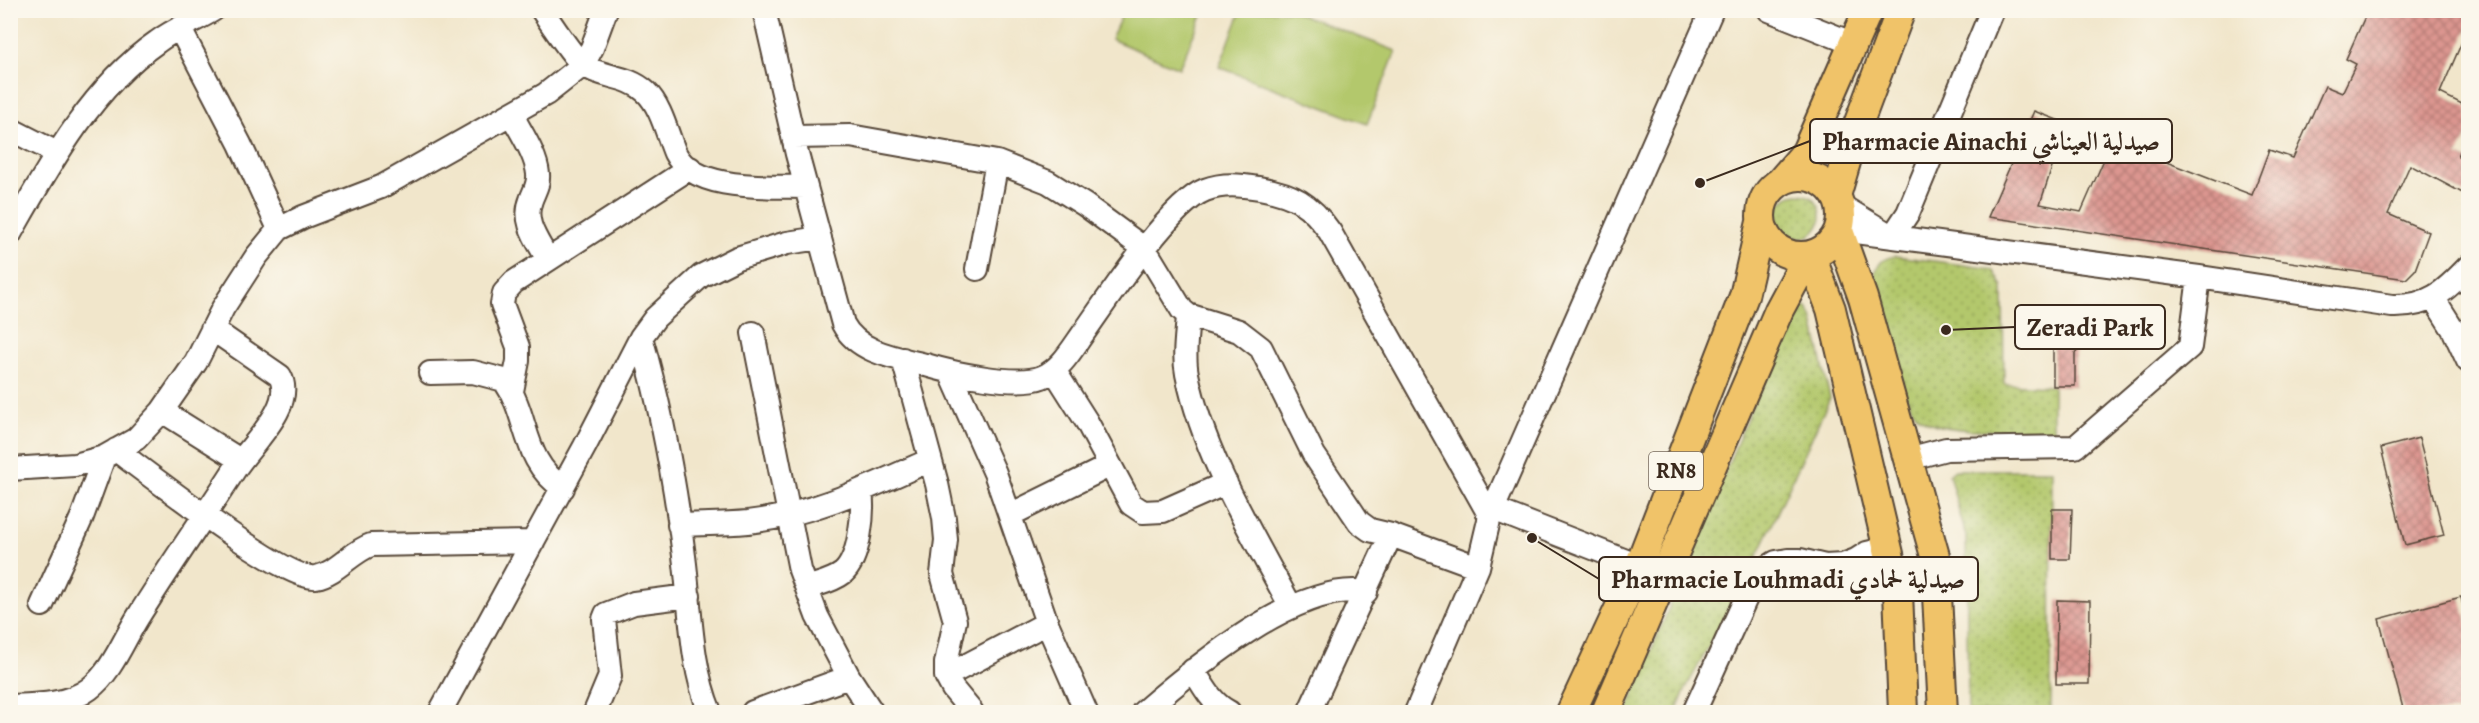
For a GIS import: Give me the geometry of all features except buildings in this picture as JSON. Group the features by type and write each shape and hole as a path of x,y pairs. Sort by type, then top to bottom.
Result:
{"main road":[{"name":"RN8","path":"1571,712 1639,566 1744,296 1765,199 1806,152 1868,10"},
{"name":"RN8","path":"1606,712 1779,310 1810,256 1828,247 1839,216 1853,138 1901,10"},
{"path":"1821,122 1853,138"},
{"path":"1781,181 1793,177 1812,178 1828,186 1839,216 1935,556 1943,712"},
{"path":"1761,222 1772,245 1782,252 1795,256 1810,256 1831,309 1860,422 1898,592 1904,712"},
{"path":"1744,296 1779,310"},
{"path":"1831,309 1863,298"},
{"path":"1860,422 1894,414"}],"street":[{"path":"10,234 57,153 117,76 157,41 213,10"},
{"path":"542,10 583,65 628,80 646,92 655,105 677,156 690,168 716,181 742,186 806,187"},
{"path":"10,470 75,465 110,454 136,439 162,411 196,362 223,308 256,257 279,229 381,187 546,94 583,65 606,10"},
{"path":"764,10 793,137 843,324 848,334 856,342 868,348 950,372 1014,381 1034,380 1054,370 1145,249 1192,197 1205,190 1227,185 1248,186 1289,194 1311,208 1330,232 1491,513 1639,566"},
{"path":"1416,712 1478,567 1491,513 1712,10"},
{"path":"1769,10 1854,44"},
{"path":"1892,237 1908,213 1992,10"},
{"path":"180,29 240,144 279,229"},
{"path":"512,115 536,164 537,188 527,212 530,227 548,260"},
{"path":"10,129 57,153"},
{"path":"793,137 850,136 997,162 1048,182 1085,205 1145,249 1182,310 1188,315 1239,331 1261,348 1314,455 1359,522 1370,530 1391,535 1478,567"},
{"path":"977,269 997,162"},
{"path":"512,391 518,361 518,347 502,304 504,293 514,282 690,168"},
{"path":"1839,216 1892,237 2199,277 2392,306 2407,307 2434,299 2469,267"},
{"path":"447,707 641,337 655,318 676,296 701,276 737,258 788,243 820,238"},
{"path":"1908,459 1946,449 2075,447 2190,347 2199,277"},
{"path":"2434,299 2453,328 2469,361"},
{"path":"1188,315 1187,373 1197,408 1226,483 1291,607"},
{"path":"10,706 55,702 72,698 90,689 107,669 137,618 240,460 274,418 284,394 283,382 273,369 212,329"},
{"path":"753,333 800,570 817,616 849,677 872,712"},
{"path":"641,337 656,390 679,525 702,693 710,712"},
{"path":"903,359 944,518 946,540 942,574 955,621 946,663 946,676 953,689 972,712"},
{"path":"1054,370 1087,422 1131,504 1143,512 1163,511 1226,483"},
{"path":"430,373 473,372 504,380 512,391 539,467 562,488"},
{"path":"950,372 995,473 1047,623 1086,712"},
{"path":"162,411 240,460"},
{"path":"110,454 281,566 300,575 316,577 371,545 533,542"},
{"path":"42,605 110,454"},
{"path":"679,525 749,522 813,508 930,460"},
{"path":"1010,515 1109,466"},
{"path":"807,588 836,577 844,572 850,562 861,528 863,508 861,490"},
{"path":"1310,712 1391,535"},
{"path":"1694,712 1746,598 1765,569 1776,562 1788,560 1800,560 1825,566 1843,565 1868,553 1889,548"},
{"path":"1143,712 1206,659 1291,607 1349,589 1366,592"},
{"path":"595,712 610,676 606,614 634,603 689,596"},
{"path":"946,676 1047,623"},
{"path":"1193,670 1216,706 1229,712"},
{"path":"753,712 849,677"}],"green space":[{"path":"1124,10 1204,11 1179,68 1111,39"},
{"path":"1241,11 1292,11 1396,51 1367,124 1219,67"},
{"path":"1799,194 1815,200 1821,216 1815,232 1799,238 1783,232 1777,216 1783,200"},
{"path":"1896,256 1994,271 2003,287 2004,384 2053,386 2053,431 1966,430 1934,424 1917,415 1906,397 1874,275 1882,262"},
{"path":"1801,306 1807,308 1812,316 1830,398 1751,570 1686,688 1676,712 1626,712 1791,312"},
{"path":"1955,470 2052,470 2051,712 1968,712 1966,536 1949,475"}],"place":[{"name":"Pharmacie Ainachi صيدلية العيناشي","path":"1700,183"},
{"name":"Zeradi Park","path":"1946,330"},
{"name":"Pharmacie Louhmadi صيدلية لحمادي","path":"1532,538"}]}
